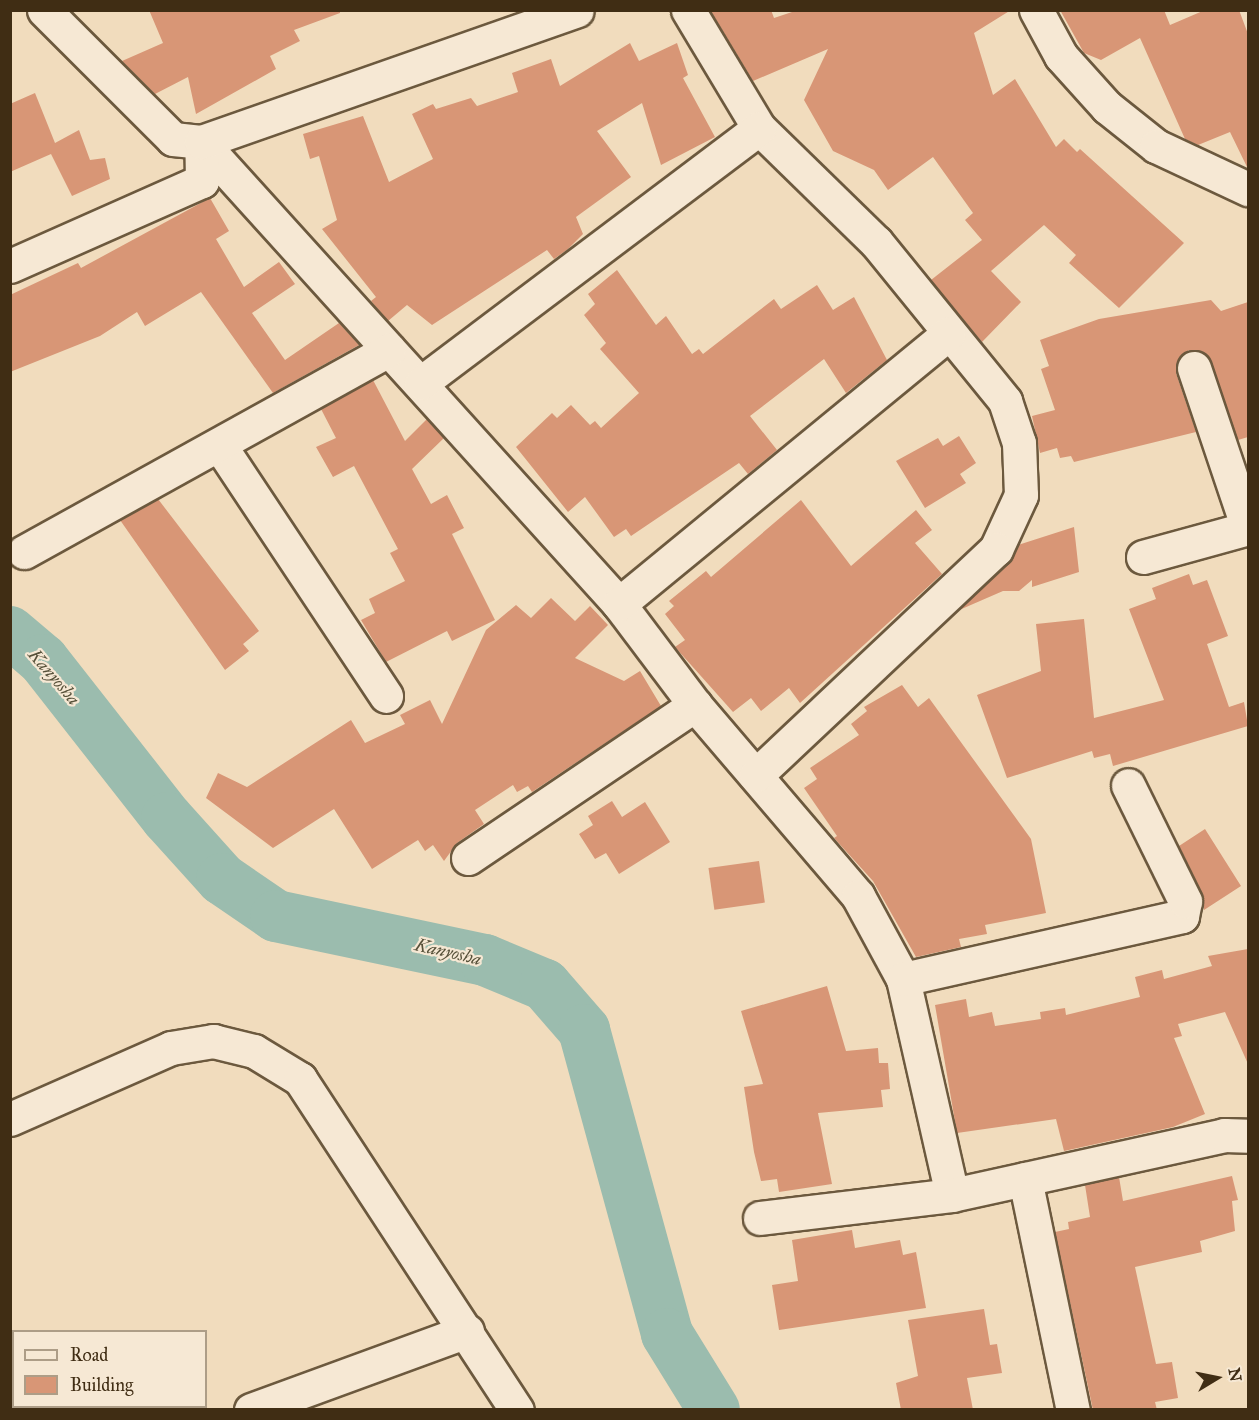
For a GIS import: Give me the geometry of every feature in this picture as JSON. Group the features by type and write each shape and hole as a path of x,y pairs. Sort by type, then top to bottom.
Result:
{"street":[{"path":"44,10 173,139 201,142 577,10"},
{"path":"688,10 759,128 876,242 948,334 1005,401 1019,443 1021,495 996,549 756,775"},
{"path":"1036,10 1061,56 1107,107 1156,146 1248,189"},
{"path":"421,383 759,128"},
{"path":"10,266 202,181 201,142"},
{"path":"201,142 619,603 696,705 858,896 903,979 952,1195"},
{"path":"619,603 948,334"},
{"path":"24,552 220,446 389,350"},
{"path":"1143,557 1248,528 1194,368"},
{"path":"220,446 386,696"},
{"path":"468,858 696,705"},
{"path":"903,979 1182,916 1185,901 1128,785"},
{"path":"10,1119 171,1048 213,1041 254,1051 300,1079 518,1410"},
{"path":"760,1218 952,1195 1224,1135 1248,1136"},
{"path":"1025,1179 1073,1410"},
{"path":"251,1410 467,1330"}],"building":[{"path":"149,10 340,10 340,13 294,30 300,41 270,56 276,69 196,114 188,77 155,94 122,61 163,43"},
{"path":"710,10 771,10 774,18 798,10 1011,10 974,33 993,95 1015,79 1056,147 1064,139 1077,152 1080,149 1184,243 1119,308 1069,263 1076,255 1044,225 991,271 1021,302 982,342 931,280 982,240 965,220 973,213 933,157 888,190 874,170 833,151 804,100 828,49 753,81"},
{"path":"1060,10 1164,10 1170,25 1205,10 1239,10 1248,34 1248,169 1230,132 1198,145 1185,139 1140,38 1101,60 1084,53"},
{"path":"630,43 639,61 677,43 688,75 683,78 715,137 661,165 642,103 597,131 631,177 576,217 583,234 568,249 554,259 547,250 432,325 407,305 388,321 371,301 376,297 322,229 337,220 319,156 310,159 303,134 363,116 389,182 433,159 412,114 433,104 436,109 471,98 477,106 518,92 512,73 551,59 560,86"},
{"path":"35,93 55,143 79,130 90,160 105,158 110,179 72,196 51,154 10,172 10,104"},
{"path":"210,198 229,231 216,239 244,287 279,262 295,284 252,313 285,360 339,323 359,345 273,393 201,292 145,326 137,312 100,336 10,372 10,295 78,263 81,268"},
{"path":"617,270 656,325 666,316 692,354 699,349 703,354 774,299 781,309 817,285 833,310 854,297 887,360 846,393 824,359 750,416 777,450 748,474 739,463 631,536 626,529 614,537 585,497 568,512 516,447 552,413 557,418 571,405 590,425 595,421 601,428 639,393 600,349 606,343 584,315 595,304 588,294"},
{"path":"1211,300 1221,311 1248,302 1248,437 1238,440 1207,354 1189,350 1180,356 1176,373 1196,432 1074,462 1071,456 1060,458 1057,448 1040,453 1032,416 1055,410 1041,369 1049,366 1040,340 1099,319"},
{"path":"373,380 405,441 427,419 444,438 412,469 431,504 447,495 464,528 452,534 495,620 452,641 447,631 386,662 361,620 375,613 369,599 405,581 390,553 398,549 354,466 333,477 316,447 336,438 321,409"},
{"path":"959,436 976,463 960,474 966,483 925,508 896,461 938,438 943,446"},
{"path":"158,499 259,631 243,644 249,651 225,670 120,520"},
{"path":"801,500 851,566 916,510 932,530 915,543 942,574 800,703 789,688 761,711 751,698 733,712 675,647 685,640 665,614 674,606 669,601 706,571 711,577"},
{"path":"1074,527 1079,572 1032,587 1032,580 1019,591 1003,591 957,611 1009,563 1018,545"},
{"path":"1189,574 1193,585 1207,580 1228,636 1207,644 1229,707 1244,702 1248,726 1113,766 1110,754 1094,758 1092,751 1007,778 977,695 1041,671 1036,624 1084,619 1094,718 1164,700 1129,609 1156,599 1152,588"},
{"path":"551,598 575,621 590,606 608,625 575,658 624,681 640,671 661,706 532,792 528,786 517,792 513,785 475,810 484,824 457,843 444,861 433,845 425,851 418,840 372,869 334,809 273,848 206,798 218,773 247,787 351,720 365,743 405,724 400,715 430,700 442,724 486,630 516,605 531,618"},
{"path":"902,685 918,707 929,698 1031,839 1046,913 985,925 987,934 959,939 961,947 916,957 873,881 834,838 837,836 804,788 817,779 810,768 859,735 851,724 867,711 864,707"},
{"path":"612,801 622,817 645,802 670,842 619,874 606,853 595,859 579,834 593,825 588,816"},
{"path":"1205,829 1241,886 1204,910 1202,893 1179,846"},
{"path":"759,861 765,903 714,910 708,868"},
{"path":"1248,949 1248,1064 1225,1012 1178,1024 1182,1036 1174,1038 1205,1114 1173,1127 1064,1151 1056,1119 957,1133 935,1005 966,999 969,1017 992,1012 995,1026 1041,1019 1040,1012 1065,1008 1066,1015 1140,997 1135,977 1162,970 1164,979 1212,966 1208,956"},
{"path":"827,986 846,1051 878,1048 879,1063 888,1063 890,1089 881,1090 883,1107 818,1113 832,1184 779,1192 777,1179 761,1181 754,1152 744,1087 763,1084 741,1011"},
{"path":"1232,1176 1238,1200 1232,1201 1235,1231 1200,1241 1202,1252 1135,1267 1156,1364 1172,1362 1178,1398 1155,1402 1157,1410 1093,1410 1055,1232 1069,1229 1068,1222 1090,1217 1085,1185 1119,1177 1123,1201"},
{"path":"852,1230 855,1248 900,1240 903,1255 916,1252 926,1308 779,1330 772,1285 798,1281 792,1240"},
{"path":"984,1309 990,1345 997,1344 1002,1373 967,1378 973,1410 901,1410 896,1383 918,1376 908,1320"}],"waterway":[{"name":"Kanyosha","path":"10,632 43,660 167,818 222,879 276,916 485,960 545,985 584,1030 667,1334 714,1410"}]}
